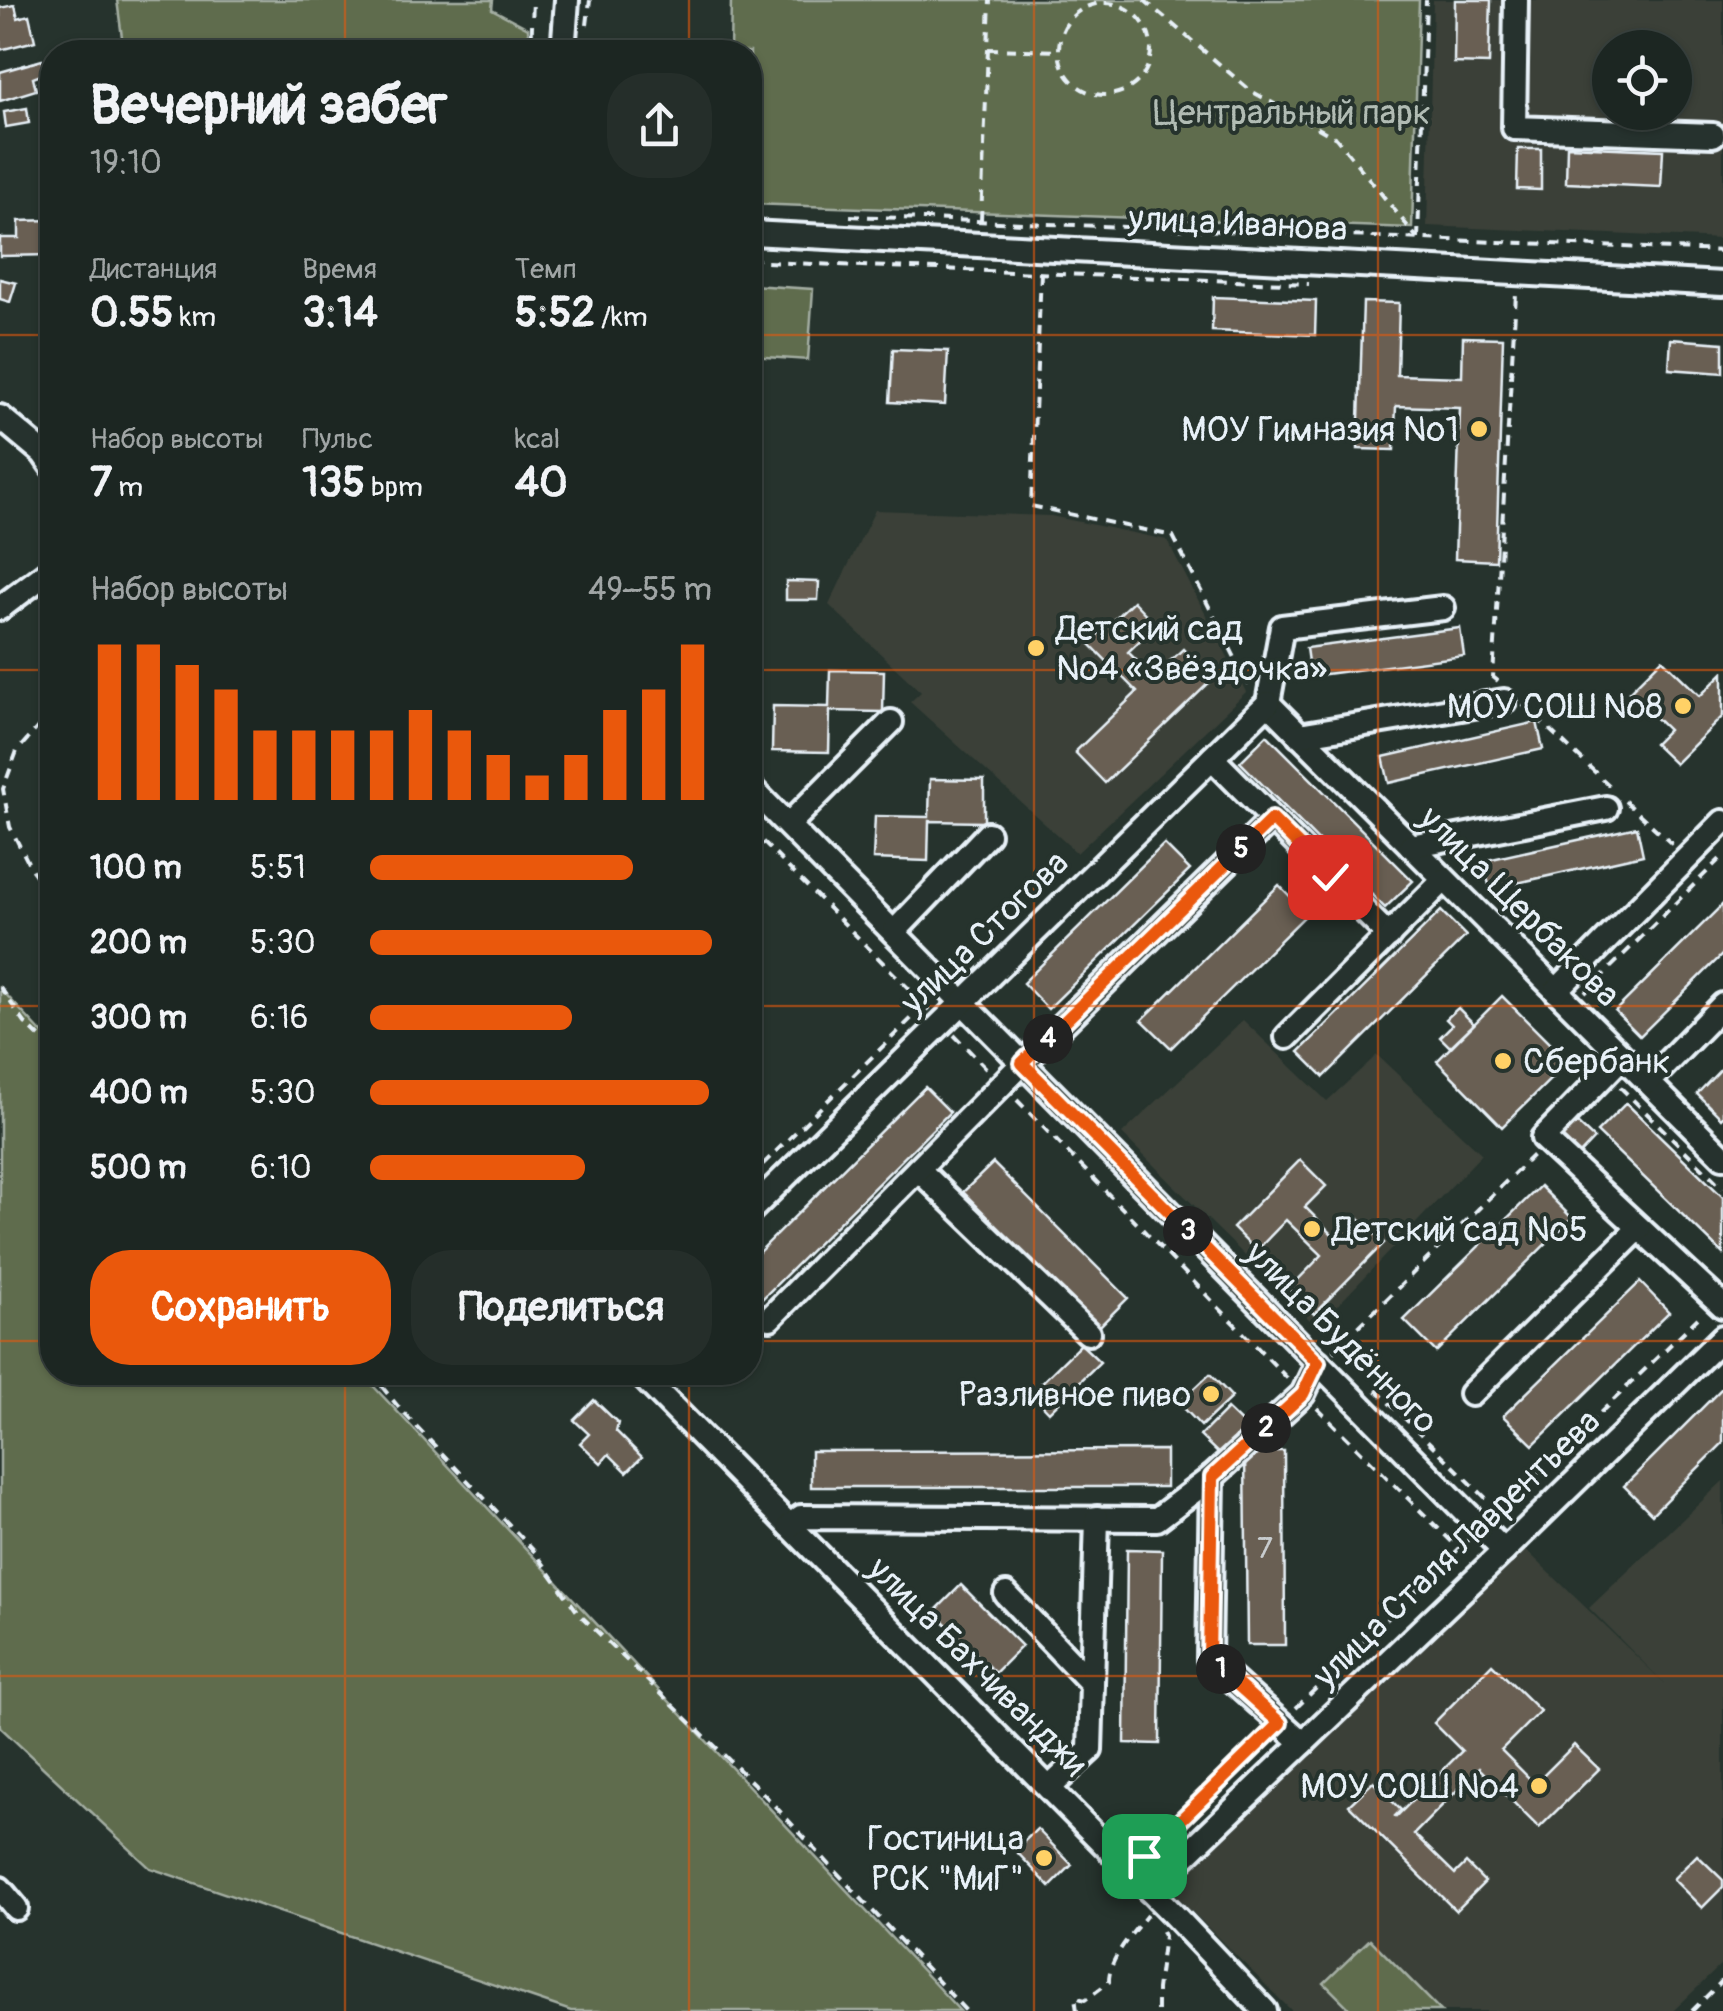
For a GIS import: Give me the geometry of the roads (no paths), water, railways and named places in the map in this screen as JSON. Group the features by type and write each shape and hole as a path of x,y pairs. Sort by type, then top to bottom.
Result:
{"street":[{"path":"564,40 567,0"},
{"path":"1516,0 1514,128 1713,135"},
{"name":"улица Иванова","path":"762,234 1723,284"},
{"path":"0,417 40,450"},
{"path":"0,608 40,578"},
{"path":"1268,703 1282,627 1443,608"},
{"path":"1300,735 1510,698"},
{"name":"улица Щербакова","path":"1268,703 1723,1157"},
{"name":"улица Стогова","path":"762,1198 1268,703"},
{"path":"788,825 891,722"},
{"path":"1212,758 1388,936"},
{"name":"улица Будённого","path":"762,799 1504,1552"},
{"path":"1411,846 1606,808"},
{"path":"770,1318 1022,1063 1272,819"},
{"path":"1564,998 1722,825"},
{"path":"894,932 988,834"},
{"path":"1287,1037 1444,880"},
{"path":"1648,1082 1723,1005"},
{"path":"1622,1056 1543,1138 1720,1303"},
{"path":"918,1169 1088,1333"},
{"path":"1471,1394 1640,1228"},
{"name":"улица Сталя Лаврентьева","path":"1149,1890 1723,1337"},
{"path":"790,1526 802,1517 1158,1519 1212,1477 1303,1394 1318,1362"},
{"name":"улица Бахчиванджи","path":"651,1385 1265,2011"},
{"path":"1212,1477 1209,1659 1303,1744"},
{"path":"1049,1788 1090,1750 1096,1518"},
{"path":"1006,1594 1092,1684"},
{"path":"0,1889 16,1908"}],"place":[{"name":"МОУ Гимназия №1","path":"1479,429"},
{"name":"Детский сад №4 «Звёздочка»","path":"1036,648"},
{"name":"МОУ СОШ №8","path":"1683,706"},
{"name":"Сбербанк","path":"1503,1061"},
{"name":"Детский сад №5","path":"1312,1229"},
{"name":"Разливное пиво","path":"1211,1394"},
{"name":"МОУ СОШ №4","path":"1539,1786"},
{"name":"Гостиница РСК \"МиГ\"","path":"1044,1858"}],"park label":[{"name":"Центральный парк","path":"1292,112"}]}
